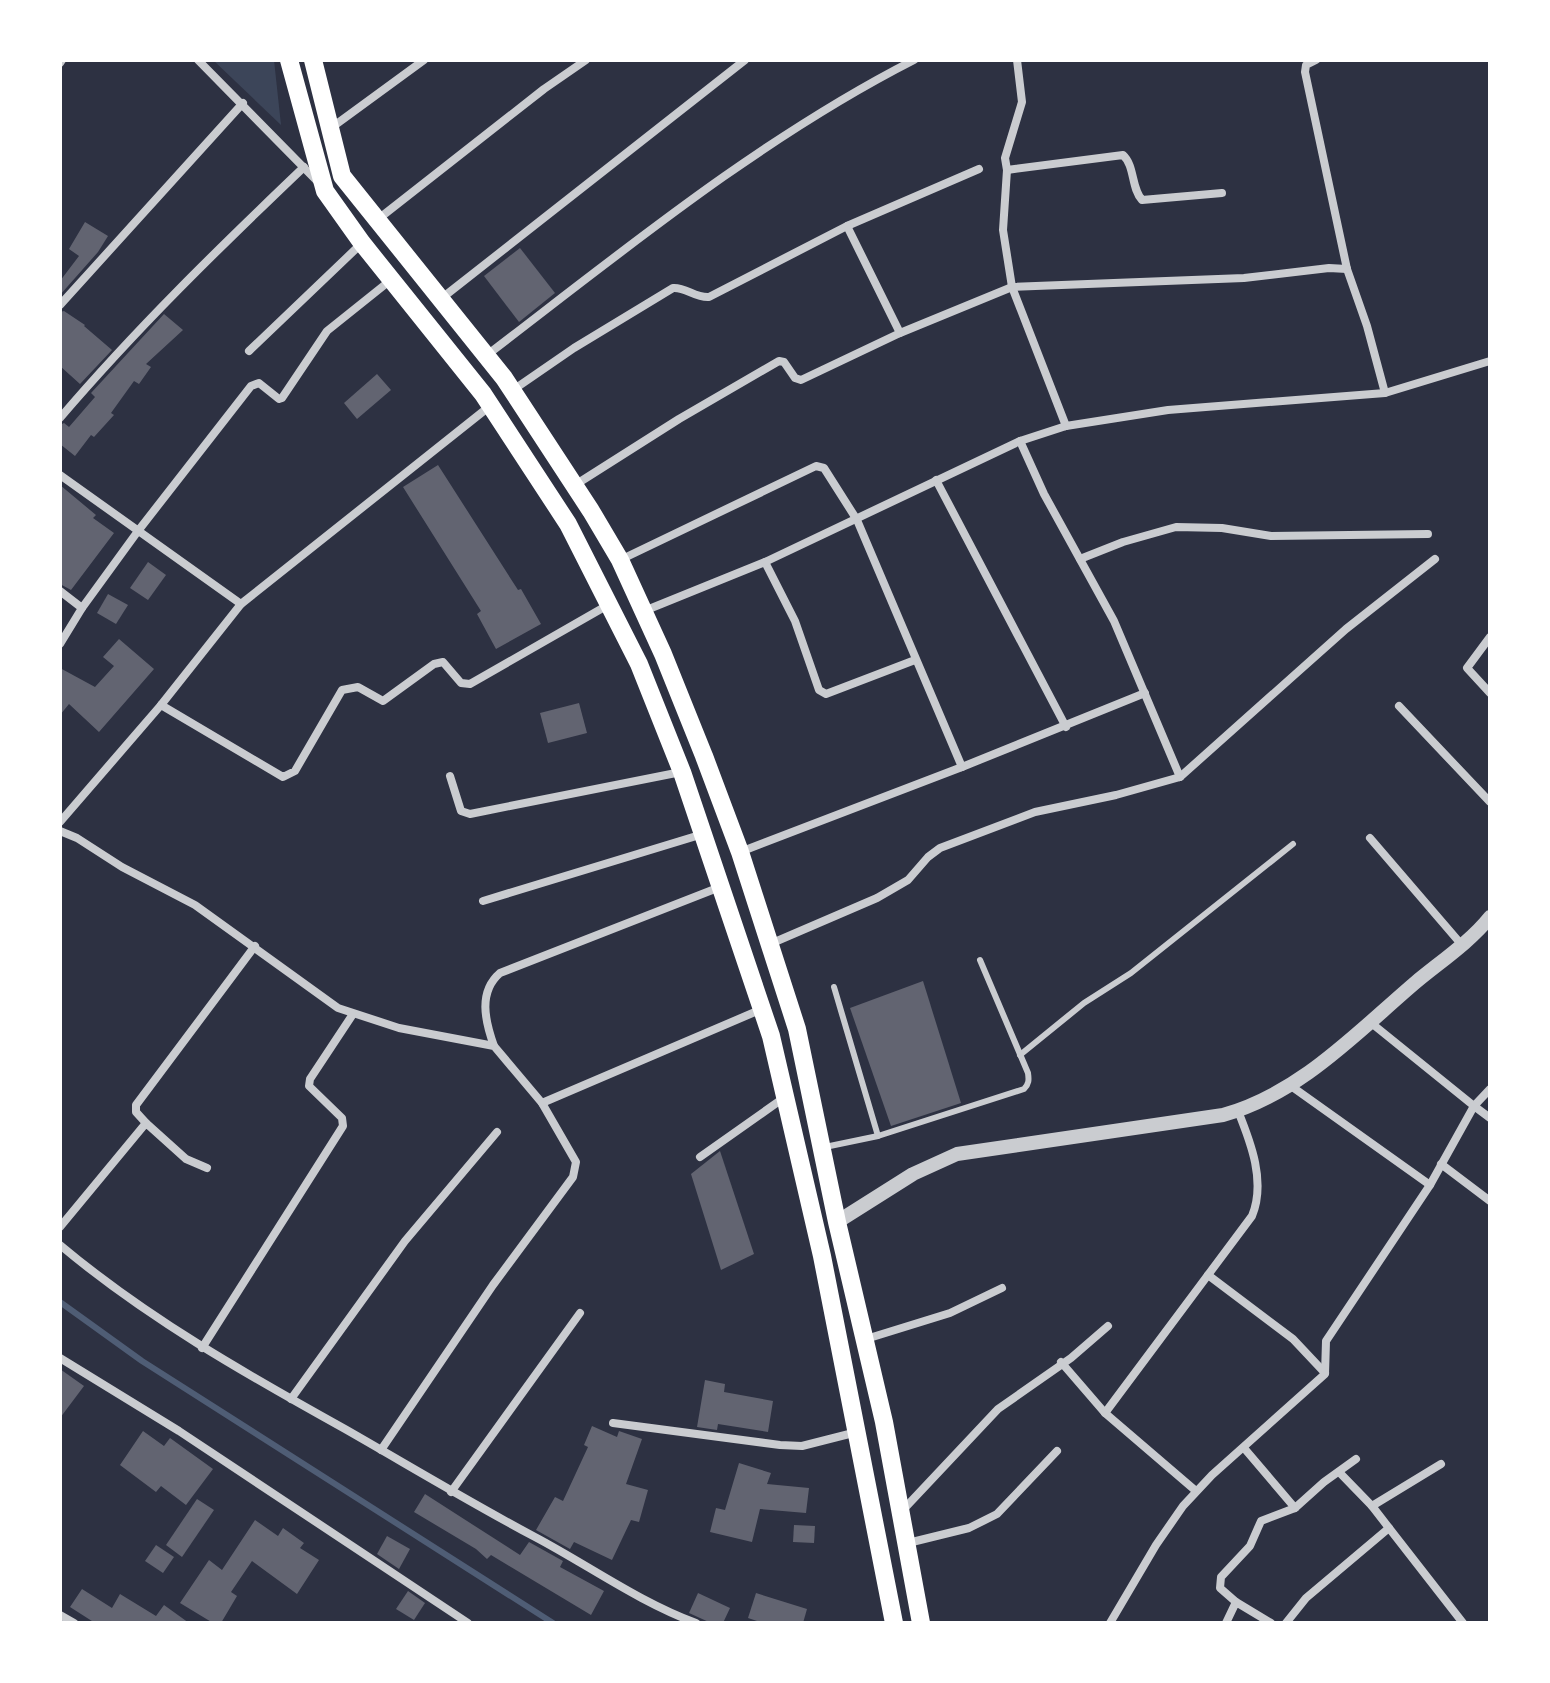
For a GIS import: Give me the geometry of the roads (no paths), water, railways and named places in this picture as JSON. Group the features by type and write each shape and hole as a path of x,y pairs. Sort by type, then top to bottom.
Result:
{"highway":[{"path":"289,60 325,191 362,243 491,406 568,524 639,664 682,772 763,1009 785,1097 822,1256 894,1623"},
{"path":"313,60 342,176 486,356 575,485 620,560 704,756 740,852 797,1029 902,1511 921,1623"}],"street":[{"path":"198,60 325,191"},
{"path":"329,130 424,60"},
{"path":"376,221 544,89 586,60"},
{"path":"442,298 745,60"},
{"path":"486,356 695,197 858,88 914,60"},
{"path":"1017,60 1022,102 1005,158 1003,230 1012,287 1066,426"},
{"path":"1316,60 1306,65 1305,72 1347,269 1367,326 1385,393"},
{"path":"60,305 243,103"},
{"path":"1007,170 1123,155 1128,158 1137,193 1142,200 1222,193"},
{"path":"60,418 117,352 195,271 304,167"},
{"path":"512,391 574,348 673,288 709,297 847,226 979,169"},
{"path":"847,226 900,333"},
{"path":"249,351 362,243"},
{"path":"575,485 779,361 784,362 795,378 801,380 900,333 1012,287 1244,278 1329,268 1347,269"},
{"path":"60,644 138,531 251,386 259,383 279,399 282,398 327,331 392,278"},
{"path":"643,611 765,562 1020,441 1066,426 1168,410 1385,393 1490,361"},
{"path":"60,822 161,705 241,604 491,406"},
{"path":"1020,441 1044,494 1114,621 1180,777"},
{"path":"620,560 816,466 827,472 857,520 962,767"},
{"path":"60,475 241,604"},
{"path":"936,480 1066,727"},
{"path":"1080,559 1123,542 1176,527 1222,528 1271,536 1428,534"},
{"path":"769,945 877,898 908,880 940,848 1035,812 1116,795 1180,777 1346,629 1435,559"},
{"path":"765,562 795,621 819,690 826,694 915,660"},
{"path":"60,591 82,608"},
{"path":"161,705 283,777 290,776 342,690 358,687 383,701 434,664 443,662 461,683 470,684 609,604"},
{"path":"1490,637 1467,668 1490,693"},
{"path":"740,852 1066,727 1145,693"},
{"path":"1399,706 1490,802"},
{"path":"450,776 461,811 470,814 682,772"},
{"path":"60,831 195,905 255,946 321,998 353,1014 399,1028 494,1046"},
{"path":"483,901 704,834"},
{"path":"1370,838 1461,944"},
{"path":"381,1450 493,1285 573,1177 576,1162 542,1103 494,1046 485,998 488,986 500,973 721,886"},
{"path":"837,1222 913,1174 957,1154 1238,1111 1263,1101 1291,1086 1334,1054 1488,923"},
{"path":"207,1168 186,1159 134,1110 255,946"},
{"path":"542,1103 763,1009"},
{"path":"202,1348 343,1126 342,1118 309,1086 310,1079 353,1014"},
{"path":"1370,1022 1490,1118"},
{"path":"1291,1086 1430,1185"},
{"path":"1110,1623 1156,1545 1196,1491 1325,1374 1326,1341 1430,1185 1474,1106 1490,1089"},
{"path":"700,1157 785,1097"},
{"path":"1105,1413 1241,1232 1257,1205 1256,1166 1238,1111"},
{"path":"60,1227 146,1123"},
{"path":"291,1399 405,1241 497,1132"},
{"path":"1441,1164 1490,1201"},
{"path":"60,1245 101,1279 202,1348 451,1492 672,1614 696,1623"},
{"path":"1208,1275 1293,1339 1325,1374"},
{"path":"866,1339 950,1313 1002,1288"},
{"path":"451,1492 580,1313"},
{"path":"902,1511 998,1409 1108,1326"},
{"path":"60,1358 179,1431 468,1623"},
{"path":"1061,1362 1105,1413 1196,1491"},
{"path":"613,1423 802,1446 857,1432"},
{"path":"1244,1448 1295,1508"},
{"path":"907,1543 969,1528 997,1514 1057,1451"},
{"path":"1271,1623 1236,1602 1220,1588 1221,1577 1250,1546 1261,1521 1295,1508 1356,1459"},
{"path":"1372,1506 1441,1464"},
{"path":"1339,1472 1372,1506 1463,1623"},
{"path":"1286,1623 1306,1598 1389,1528"},
{"path":"1226,1623 1236,1602"},
{"path":"60,1615 74,1623"}],"lane":[{"path":"1020,1055 1084,1003 1131,973 1293,844"},
{"path":"821,1148 878,1136 1024,1089 1029,1080 980,960"},
{"path":"834,987 878,1136"}],"waterway":[{"path":"60,1302 142,1361 553,1623"}]}
